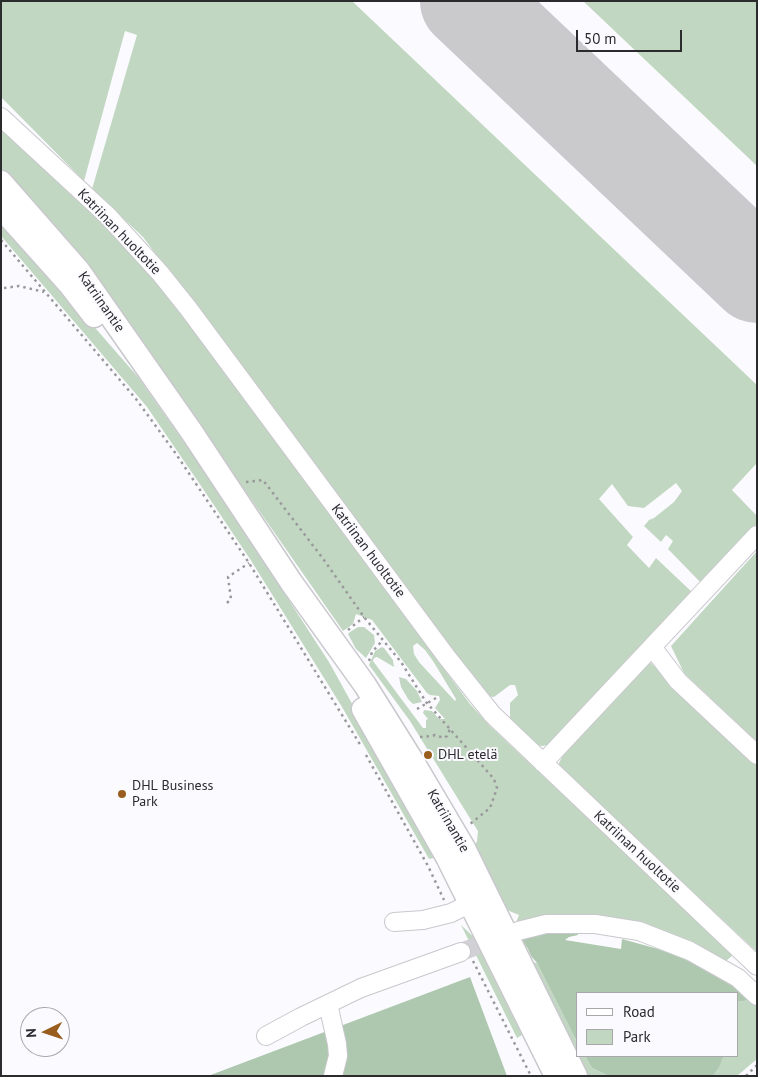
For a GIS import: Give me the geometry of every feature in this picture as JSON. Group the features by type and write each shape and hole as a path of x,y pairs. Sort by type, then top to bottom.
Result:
{"main road":[{"name":"Katriinantie","path":"1,182 79,271 191,431 291,582 365,685 407,751 464,848 470,904 556,1076"},
{"name":"Katriinantie","path":"1,208 70,285 191,431"},
{"name":"Katriinantie","path":"470,904 576,1076"}],"lane":[{"name":"Katriinan huoltotie","path":"1,117 108,216 160,273 469,686 498,720 757,966"},
{"path":"543,763 757,535"},
{"path":"652,647 678,681 757,755"},
{"path":"394,922 423,920 470,904"},
{"path":"518,931 546,924 595,924 639,931 690,952 738,978 757,996"},
{"path":"266,1036 361,988 466,955"},
{"path":"328,1004 338,1056 333,1076"}],"path":[{"path":"2,241 136,399 176,454 249,563 361,746"},
{"path":"4,288 19,286 46,292"},
{"path":"239,483 263,480 324,560 364,617 401,662 426,702 494,779 497,788 490,808 469,825"},
{"path":"227,602 231,599 228,577 249,563"},
{"path":"342,634 364,617"},
{"path":"366,667 372,652 383,640"},
{"path":"417,709 426,702 436,698"},
{"path":"418,737 435,735 444,738 450,729"},
{"path":"366,754 428,866 470,904"},
{"path":"466,955 531,1076"},
{"path":"746,1076 757,1065"}],"green space":[{"path":"1,1 352,1 757,385 757,463 732,490 757,516 757,528 703,585 668,549 673,541 666,535 661,542 644,526 649,520 674,502 682,491 676,483 644,508 628,506 612,484 599,499 633,537 627,545 649,568 656,558 694,594 550,745 541,746 532,742 510,719 510,703 518,695 515,685 510,685 494,697 487,696 143,237 92,189 137,35 125,31 84,181 1,97"},
{"path":"583,1 757,1 757,166"},
{"path":"1,128 121,241 152,277 236,386 470,704 490,726 733,955 726,961 663,931 604,917 564,915 545,917 515,925 519,915 507,910 502,905 474,848 478,831 410,721 369,665 375,651 382,647 384,648 393,660 394,667 377,657 373,661 423,728 426,728 426,720 428,719 423,713 424,710 432,711 439,719 445,719 435,708 440,700 439,696 427,693 372,620 356,614 353,624 343,631 237,479 81,267 1,168","holes":["417,643 425,650 456,699 455,701 419,662 414,654 413,646"]},
{"path":"1,220 138,377 218,491 329,662 437,857 429,859 342,707 250,559 147,407 1,236"},
{"path":"757,551 757,742 684,673 671,646"},
{"path":"358,627 364,627 374,635 375,643 366,658 356,649 348,634"},
{"path":"650,662 757,765 757,952 559,767 564,753"},
{"path":"399,677 406,679 417,691 422,702 413,704 408,699 401,687"},
{"path":"461,925 479,942 500,975 522,1035 517,1038"},
{"path":"577,933 578,935 565,940 621,949 622,939 658,949 688,960 727,981 750,1000 738,1002 738,992 576,992 576,1040 537,963 521,938 537,934"},
{"path":"531,962 537,963 576,1040 576,1057"},
{"path":"470,977 507,1076 208,1076"},
{"path":"750,1000 757,1006 757,1059 737,1076 713,1076 724,1057 738,1057 738,1002"},
{"path":"576,1057 586,1057 592,1068 609,1076 585,1076"},
{"path":"586,1057 724,1057 713,1076 609,1076 592,1068"}],"runway":[{"path":"468,1 757,275"}],"tunnel":[{"path":"461,952 501,937"}],"place":[{"name":"DHL etelä","path":"428,755"},
{"name":"DHL Business Park","path":"122,794"}]}
